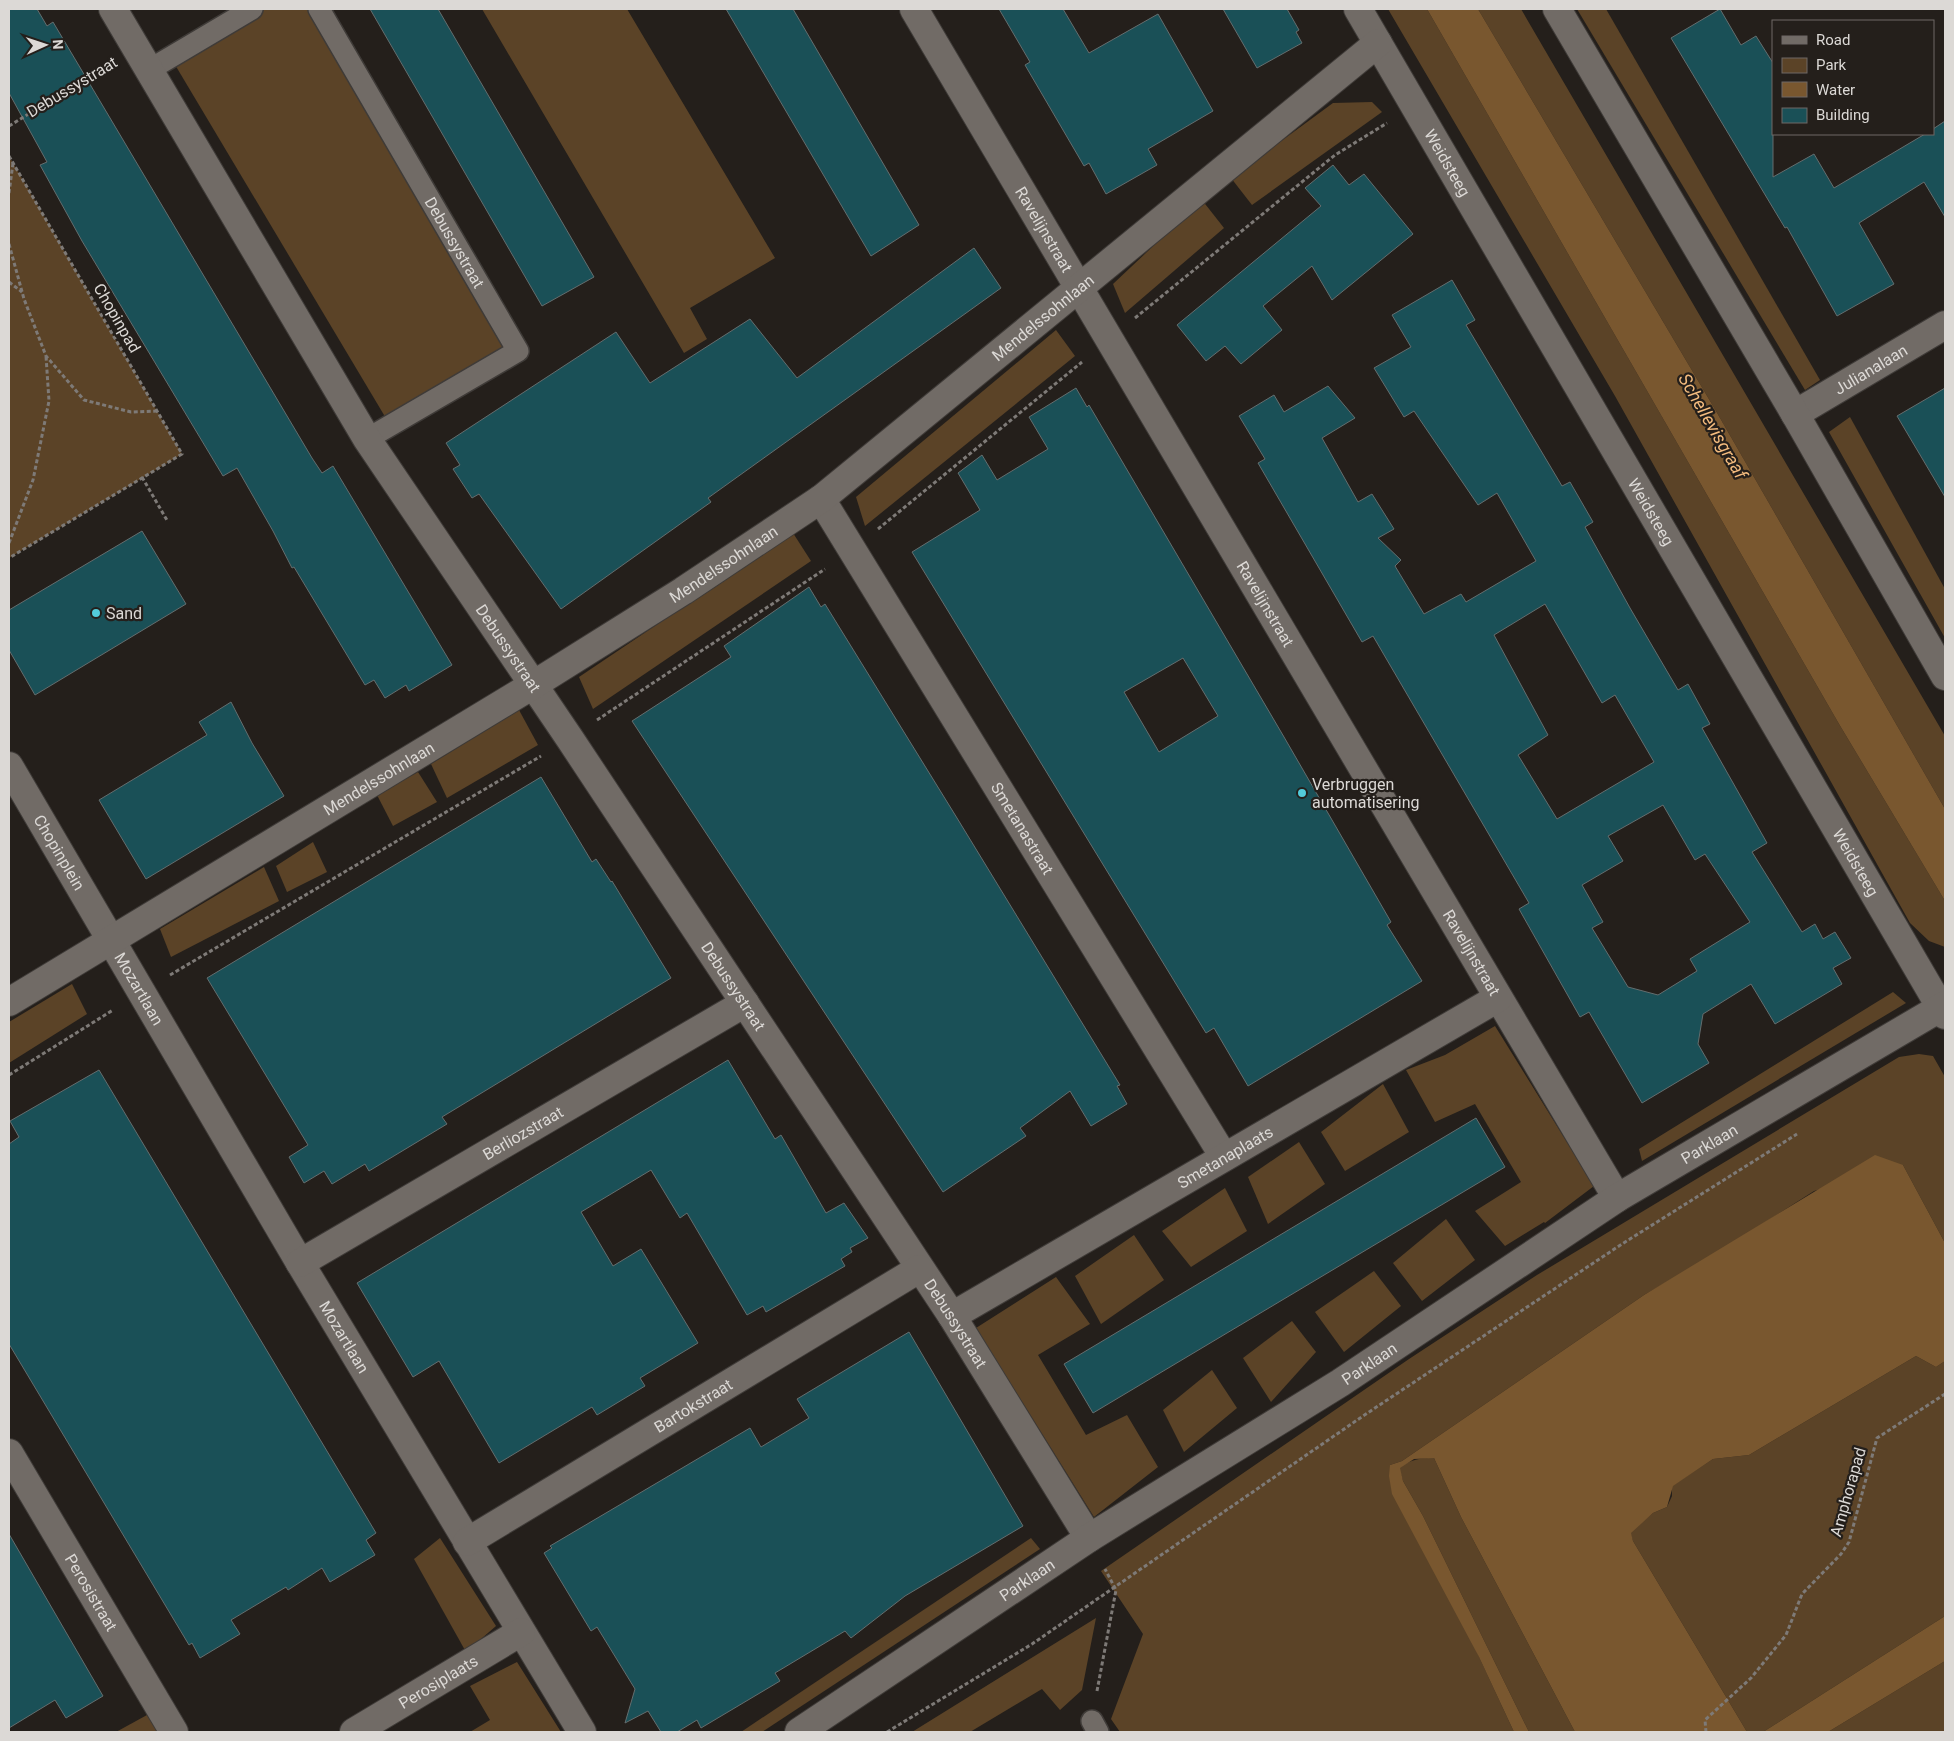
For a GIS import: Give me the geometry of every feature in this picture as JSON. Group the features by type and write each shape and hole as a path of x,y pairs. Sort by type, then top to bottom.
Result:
{"street":[{"name":"Debussystraat","path":"113,9 367,439 570,739 919,1269 952,1316 1089,1538"},
{"name":"Ravelijnstraat","path":"914,9 1618,1198"},
{"name":"Weidsteeg","path":"1358,9 1944,1009"},
{"path":"1557,9 1795,414 1945,676"},
{"name":"Mendelssohnlaan","path":"9,1002 110,939 533,685 683,591 821,499 1080,289 1378,43"},
{"name":"Julianalaan","path":"1795,414 1945,325"},
{"name":"Smetanastraat","path":"821,499 1224,1157"},
{"name":"Chopinplein","path":"9,766 110,939"},
{"name":"Mozartlaan","path":"110,939 300,1263 582,1732"},
{"name":"Smetanaplaats","path":"952,1316 1498,998"},
{"name":"Berliozstraat","path":"300,1263 746,1004"},
{"name":"Parklaan","path":"799,1732 1089,1538 1340,1383 1618,1198 1944,1009"},
{"name":"Bartokstraat","path":"467,1542 919,1269"},
{"name":"Perosistraat","path":"9,1452 174,1732"},
{"name":"Perosiplaats","path":"354,1732 521,1632"}],"lane":[{"path":"142,60 252,9"},
{"name":"Debussystraat","path":"319,9 518,351 367,439"}],"path":[{"name":"Debussystraat","path":"9,126 142,60"},
{"path":"9,1075 142,992 570,739 852,550 1335,155 1415,106"},
{"name":"Chopinpad","path":"9,156 182,454 9,558"},
{"path":"9,193 13,162"},
{"path":"9,244 22,292 46,356 49,401 33,480 9,543"},
{"path":"9,282 22,292"},
{"path":"46,356 84,400 131,412 157,411"},
{"path":"142,477 168,522"},
{"path":"887,1732 1032,1644 1363,1416 1622,1244 1806,1129"},
{"name":"Amphorapad","path":"1706,1732 1705,1720 1751,1678 1786,1635 1802,1594 1841,1554 1849,1542 1877,1438 1945,1394"},
{"path":"1089,1538 1116,1590 1095,1727"}],"green space":[{"path":"248,9 319,9 518,351 393,430 168,53"},
{"path":"482,9 627,9 775,258 690,308 707,339 684,353"},
{"path":"1388,9 1427,9 1839,724 1945,901 1945,947 1929,941 1910,923 1615,396"},
{"path":"1478,9 1521,9 1945,736 1945,809 1716,411"},
{"path":"1577,9 1606,9 1820,380 1805,390"},
{"path":"1372,102 1382,112 1252,205 1231,178 1333,103"},
{"path":"9,156 182,454 9,558"},
{"path":"1202,200 1224,228 1125,313 1113,284"},
{"path":"1056,330 1075,356 865,526 856,497"},
{"path":"1850,417 1945,589 1945,638 1829,432"},
{"path":"793,533 811,561 593,709 579,677"},
{"path":"519,710 538,745 447,798 431,764"},
{"path":"418,772 437,802 393,826 377,795"},
{"path":"313,842 327,872 287,892 276,866"},
{"path":"264,867 279,901 171,957 160,929"},
{"path":"72,984 87,1014 9,1063 9,1022"},
{"path":"1893,992 1906,1003 1642,1161 1639,1149"},
{"path":"1495,1026 1594,1186 1545,1223 1505,1246 1475,1211 1521,1182 1475,1104 1435,1122 1406,1070 1445,1055"},
{"path":"1919,1054 1933,1056 1945,1077 1945,1243 1903,1165 1814,1191 1717,1253 1644,1295 1402,1461 1390,1465 1514,1732 1120,1732 1111,1719 1143,1634 1101,1571 1409,1359 1537,1275 1899,1057"},
{"path":"1383,1084 1409,1132 1345,1171 1321,1132"},
{"path":"1299,1142 1325,1184 1268,1224 1248,1177"},
{"path":"1225,1188 1247,1231 1191,1267 1162,1231"},
{"path":"1446,1219 1475,1260 1422,1301 1393,1263"},
{"path":"1134,1235 1164,1280 1101,1324 1075,1276"},
{"path":"1374,1271 1401,1306 1344,1352 1315,1312"},
{"path":"1056,1277 1090,1324 1038,1355 1086,1435 1127,1415 1158,1467 1094,1517 976,1328"},
{"path":"1292,1321 1316,1352 1271,1402 1243,1358"},
{"path":"1916,1356 1936,1367 1945,1361 1945,1616 1763,1732 1747,1732 1633,1541 1630,1532 1653,1513 1667,1507 1672,1496 1672,1486 1713,1459 1749,1455"},
{"path":"1212,1370 1237,1408 1184,1452 1163,1410"},
{"path":"1434,1458 1461,1517 1575,1732 1529,1732 1423,1516 1403,1481 1399,1468 1416,1460"},
{"path":"440,1538 496,1626 466,1652 414,1559"},
{"path":"1031,1538 1040,1549 762,1732 741,1732"},
{"path":"1096,1618 1082,1690 1060,1710 1042,1689 970,1732 912,1732"},
{"path":"1945,1661 1945,1732 1828,1732"},
{"path":"517,1662 561,1732 470,1732 490,1720 470,1686"},
{"path":"147,1715 158,1732 116,1732"}],"water":[{"name":"Schellevisgraaf","path":"1427,9 1478,9 1716,411 1945,809 1945,901 1839,724"},
{"path":"1875,1155 1903,1165 1945,1243 1945,1361 1936,1367 1916,1356 1749,1455 1713,1459 1673,1486 1667,1507 1653,1513 1631,1533 1633,1541 1747,1732 1575,1732 1461,1517 1434,1458 1414,1459 1400,1468 1403,1481 1423,1516 1529,1732 1514,1732 1479,1657 1392,1494 1389,1476 1390,1465 1402,1461 1644,1295"},
{"path":"1945,1616 1945,1661 1828,1732 1763,1732"}],"building":[{"path":"9,9 37,9 47,26 53,22 312,458 322,473 333,466 452,665 409,691 406,685 385,698 374,680 365,685 294,567 292,568 237,468 223,476 82,241 40,165 47,162 9,93"},
{"path":"370,9 438,9 594,277 542,306"},
{"path":"726,9 793,9 919,225 871,256"},
{"path":"999,9 1063,9 1089,53 1158,14 1213,111 1148,149 1157,165 1106,194 1089,163 1084,166 1025,65 1030,62"},
{"path":"1223,9 1287,9 1299,30 1296,32 1302,43 1257,68"},
{"path":"1720,9 1741,45 1756,36 1772,61 1773,177 1814,154 1834,188 1923,135 1934,135 1934,128 1945,121 1945,217 1924,182 1859,223 1894,284 1837,316 1787,227 1785,228 1671,38"},
{"path":"1333,165 1349,185 1364,174 1413,234 1332,300 1312,266 1263,306 1282,330 1241,364 1225,346 1206,361 1177,325 1321,206 1305,188"},
{"path":"974,248 1001,288 708,498 711,502 561,609 479,494 472,498 453,469 460,465 446,443 616,332 650,383 750,319 797,378"},
{"path":"1452,280 1475,320 1466,325 1562,486 1570,482 1593,522 1585,527 1630,608 1678,690 1688,684 1710,724 1702,728 1767,843 1752,852 1802,932 1815,924 1823,939 1835,932 1851,958 1833,968 1842,984 1775,1024 1751,984 1703,1014 1698,1044 1709,1063 1642,1103 1589,1012 1580,1017 1519,909 1529,903 1373,636 1362,642 1258,463 1265,459 1239,416 1274,395 1284,412 1328,386 1355,418 1322,438 1358,502 1372,494 1394,529 1378,538 1401,560 1395,566 1424,614 1461,594 1466,602 1536,561 1497,493 1478,505 1414,411 1404,417 1374,368 1411,347 1392,315","holes":["1545,604 1602,703 1615,695 1654,762 1557,819 1518,755 1548,735 1494,635","1663,805 1695,860 1705,854 1750,922 1690,959 1697,971 1658,995 1628,987 1592,928 1603,922 1582,885 1623,861 1608,836"]},
{"path":"1076,388 1087,407 1089,405 1391,922 1387,925 1422,981 1248,1086 1214,1028 1206,1033 912,552 980,510 958,473 982,455 997,480 1048,449 1029,417","holes":["1183,658 1218,716 1159,752 1124,692"]},
{"path":"1945,388 1945,497 1897,416"},
{"name":"Sand","path":"142,531 186,604 35,695 9,650 9,610"},
{"path":"809,587 821,607 825,604 957,818 1120,1085 1117,1086 1127,1104 1091,1126 1070,1091 1020,1128 1026,1136 943,1192 632,721 731,657 724,646"},
{"path":"231,702 252,743 284,796 146,879 99,800 207,735 199,722"},
{"path":"541,777 592,862 596,859 612,881 671,978 442,1117 447,1124 369,1171 365,1164 332,1184 324,1171 304,1183 289,1157 308,1145 207,978"},
{"path":"728,1060 775,1139 781,1135 826,1213 844,1203 868,1238 850,1248 852,1252 841,1259 845,1266 766,1312 763,1306 747,1315 687,1213 680,1218 651,1170 581,1212 613,1266 641,1249 698,1343 640,1378 645,1386 597,1415 592,1407 499,1463 439,1361 413,1377 357,1283"},
{"path":"99,1070 376,1533 366,1540 375,1555 330,1582 322,1568 288,1590 286,1587 231,1620 240,1634 200,1658 192,1643 189,1645 9,1344 9,1144 19,1137 10,1121"},
{"path":"1476,1118 1505,1167 1093,1413 1064,1364"},
{"path":"909,1332 1023,1526 905,1596 851,1638 845,1631 775,1673 780,1681 701,1728 697,1720 677,1732 661,1732 648,1711 625,1723 635,1689 597,1627 591,1631 544,1553 552,1548 550,1546 750,1428 761,1447 809,1418 797,1399"},
{"path":"9,1534 103,1696 66,1718 55,1700 9,1728"}],"place":[{"name":"Sand","path":"96,613"},
{"name":"Verbruggen automatisering","path":"1302,793"}]}
